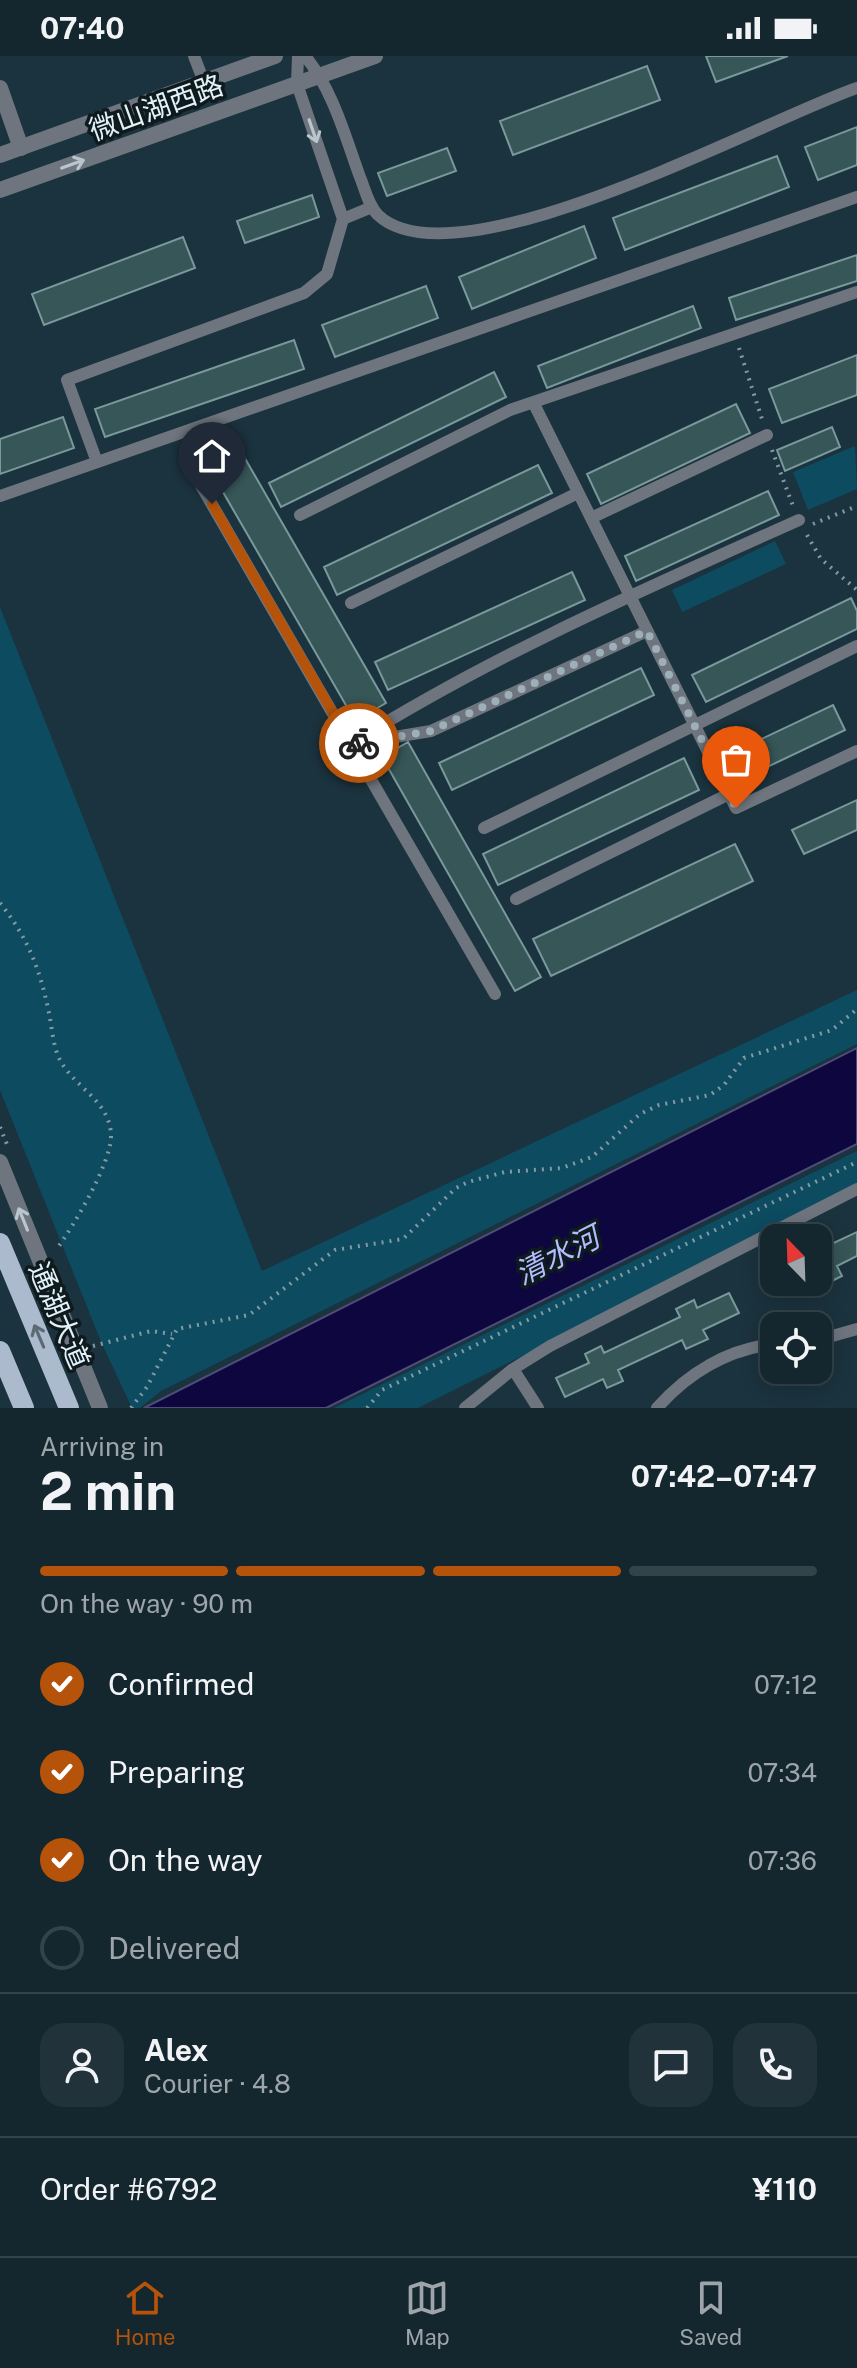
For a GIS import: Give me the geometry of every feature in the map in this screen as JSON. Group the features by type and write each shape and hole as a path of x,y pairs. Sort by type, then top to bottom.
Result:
{"main road":[{"name":"通湖大道","path":"0,1243 69,1408"},
{"path":"0,1351 24,1408"}],"street":[{"name":"微山湖西路","path":"0,155 275,56"},
{"name":"微山湖西路","path":"0,190 297,84 346,61 375,56"},
{"path":"0,88 21,148"},
{"path":"0,1162 97,1402"}],"lane":[{"path":"194,56 204,82"},
{"path":"97,462 67,380 304,293 327,274 343,219 297,84 298,56"},
{"path":"305,56 321,75 372,207 398,227 433,234 473,231 521,222 568,207 857,88"},
{"path":"0,496 857,197"},
{"path":"343,219 372,207"},
{"path":"300,515 510,410 857,292"},
{"path":"533,402 736,808 857,751"},
{"path":"591,518 767,435"},
{"path":"196,477 495,994"},
{"path":"351,603 578,493"},
{"path":"351,744 425,698 630,596 799,520"},
{"path":"351,744 431,731 647,631"},
{"path":"484,828 857,646"},
{"path":"516,899 729,794"},
{"path":"465,1408 513,1369 550,1346 857,1189"},
{"path":"832,1336 857,1329"},
{"path":"657,1408 672,1391 717,1360 760,1346"},
{"path":"513,1369 538,1408"}],"path":[{"path":"735,334 767,435 799,520"},
{"path":"857,506 804,528 821,559 857,588"},
{"path":"0,903 24,932 33,951 42,978 58,1058 102,1110 111,1135 86,1201 52,1255"},
{"path":"90,1347 131,1334 151,1331 172,1334 192,1326 249,1315 335,1250 403,1239 456,1188 505,1172 562,1168 592,1157 640,1114 659,1105 710,1095 724,1085 744,1058 764,1049 822,1034 843,1023 857,1009"},
{"path":"367,1408 382,1390 857,1162"},
{"path":"131,1408 147,1387 172,1334"}],"shaded area":[{"path":"855,446 857,489 808,510 793,472"},
{"path":"775,541 786,564 682,612 672,590"},
{"path":"0,607 262,1271 857,990 857,1044 161,1391 140,1408 132,1408 102,1344 0,1090"},
{"path":"857,1151 857,1189 787,1224 760,1224 760,1237 418,1408 334,1408"}],"water":[{"name":"清水河","path":"857,1048 857,1144 326,1408 144,1408"}],"building":[{"path":"706,56 788,56 716,82"},
{"path":"647,66 660,100 513,155 500,121"},
{"path":"857,127 857,165 818,180 805,147"},
{"path":"447,148 456,171 387,196 378,173"},
{"path":"777,156 789,187 625,250 613,218"},
{"path":"312,195 319,217 245,243 237,221"},
{"path":"584,226 596,258 472,309 459,277"},
{"path":"183,237 195,268 44,325 32,294"},
{"path":"857,255 857,281 736,320 729,298"},
{"path":"426,286 438,318 335,357 322,325"},
{"path":"693,306 701,328 547,388 538,366"},
{"path":"294,340 304,369 105,437 95,409"},
{"path":"857,355 857,395 782,423 769,389"},
{"path":"494,372 506,397 281,507 269,483"},
{"path":"736,404 750,433 601,504 587,474"},
{"path":"63,417 74,448 0,474 0,439"},
{"path":"832,427 840,447 785,471 777,450"},
{"path":"243,455 386,703 355,721 212,473"},
{"path":"538,465 552,493 337,595 324,567"},
{"path":"768,491 779,515 636,581 625,556"},
{"path":"572,572 585,600 388,690 375,662"},
{"path":"851,598 857,611 857,629 706,702 692,675"},
{"path":"641,668 654,695 452,790 439,763"},
{"path":"833,705 845,730 744,778 732,753"},
{"path":"408,742 541,977 515,991 382,757"},
{"path":"684,758 699,790 498,885 483,854"},
{"path":"857,800 857,830 804,854 792,830"},
{"path":"735,844 753,881 551,976 533,939"},
{"path":"857,1232 857,1256 837,1266 842,1276 832,1281 832,1244"},
{"path":"729,1293 739,1313 703,1330 708,1339 686,1349 682,1340 618,1370 623,1381 607,1388 603,1379 565,1397 556,1378 589,1363 585,1354 601,1346 604,1353 680,1317 676,1309 694,1300 697,1308"}],"way so far":[{"path":"359,743 431,731 647,631 736,808"}],"route":[{"path":"212,504 351,744 359,743"}]}
